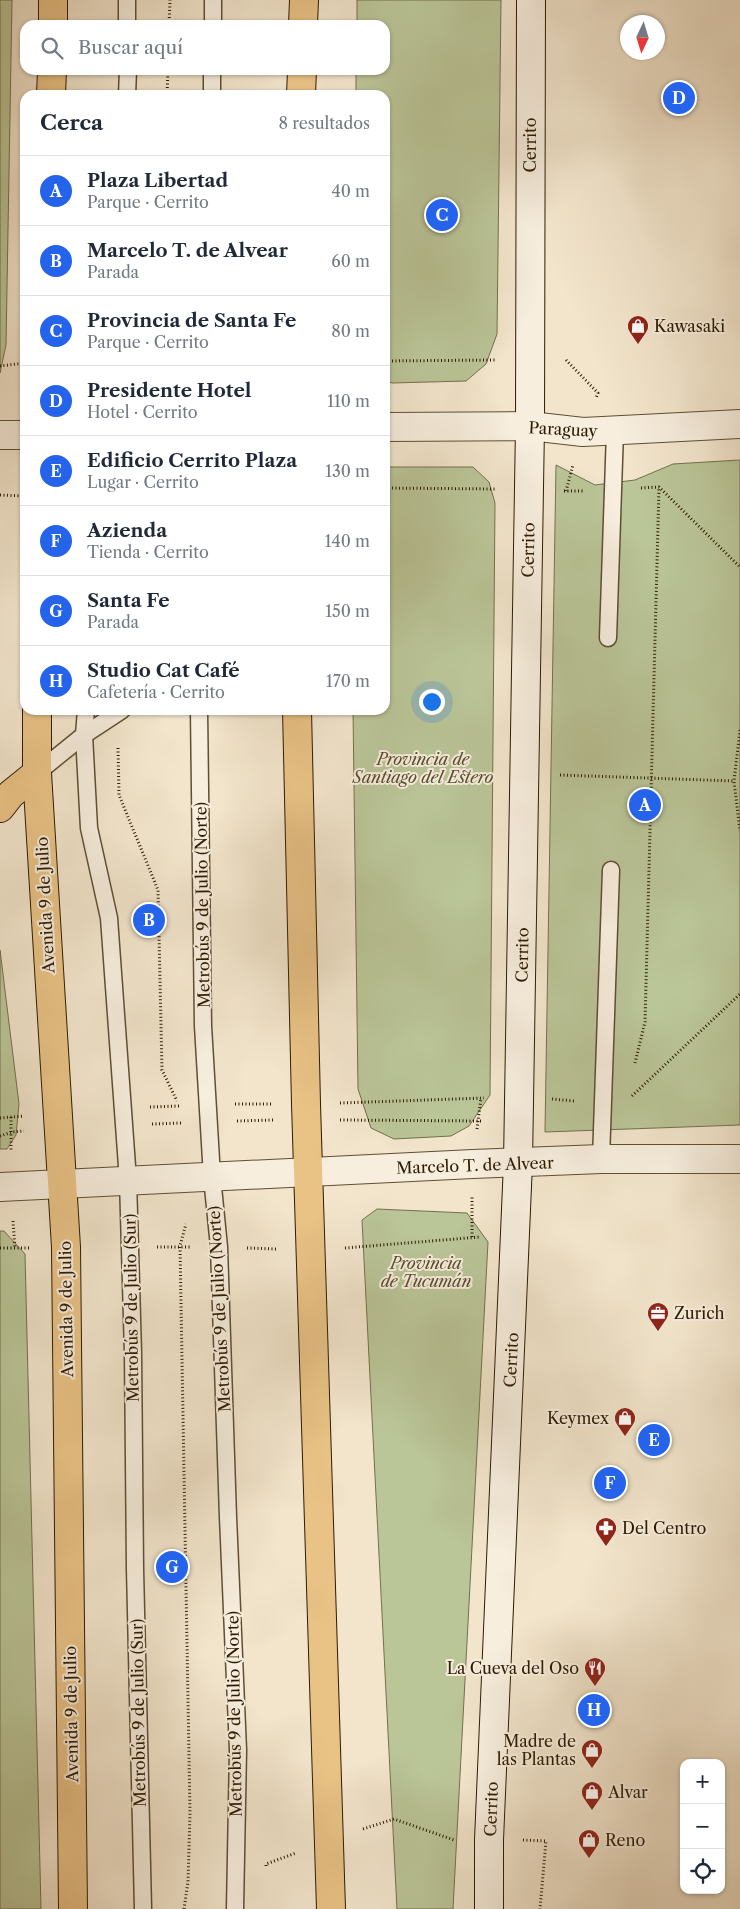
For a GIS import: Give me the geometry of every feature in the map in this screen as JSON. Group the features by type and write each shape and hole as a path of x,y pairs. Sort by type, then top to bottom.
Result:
{"highway":[{"path":"53,0 53,20"},
{"path":"303,20 304,0"},
{"path":"51,90 52,75"},
{"path":"301,90 302,75"},
{"name":"Avenida 9 de Julio","path":"37,715 37,773 66,1248 73,1909"},
{"path":"297,715 308,1173 331,1909"},
{"path":"0,808 12,794 37,773"}],"street":[{"name":"Cerrito","path":"488,1909 518,1163 530,426 531,0"},
{"name":"Paraguay","path":"390,427 530,426 583,432 740,424"},
{"path":"0,435 20,435"},
{"name":"Marcelo T. de Alvear","path":"0,1187 601,1159 740,1158"}],"lane":[{"path":"127,0 127,20"},
{"path":"213,0 213,20"},
{"path":"127,90 128,75"},
{"path":"212,75 212,90"},
{"path":"608,638 615,431"},
{"name":"Metrobús 9 de Julio (Sur)","path":"86,715 84,735 89,828 109,918 128,1180 131,1247 135,1569 143,1909"},
{"path":"37,773 84,735 115,715"},
{"name":"Metrobús 9 de Julio (Norte)","path":"200,715 203,1026 212,1177 219,1247 238,1750 235,1909"},
{"path":"601,1159 611,870"}],"path":[{"path":"169,20 170,0"},
{"path":"168,75 168,90"},
{"path":"0,366 20,364"},
{"path":"390,488 566,491 659,487 740,567"},
{"path":"634,1067 645,1022 659,487"},
{"path":"0,495 20,496"},
{"path":"120,715 119,795 158,890 162,1070 179,1106 185,1179 186,1224 180,1246 190,1813 188,1882 184,1909"},
{"path":"740,730 734,781 740,831"},
{"path":"524,775 734,781"},
{"path":"604,1103 625,1103 740,994"},
{"path":"131,1247 180,1246 311,1250 370,1247 472,1237 516,1237"},
{"path":"0,1248 66,1248"},
{"path":"266,1873 266,1864 394,1818 453,1840 546,1841 540,1909"}],"green space":[{"path":"0,0 12,0 6,345 0,373"},
{"path":"357,0 501,0 497,334 486,364 466,381 390,382 390,90 356,90 356,75 390,75 390,20 357,20"},
{"path":"740,460 740,1125 545,1132 556,465 595,485 635,480 673,464"},
{"name":"Provincia de Santiago del Estero","path":"390,467 473,467 489,482 495,503 490,1095 469,1126 451,1136 394,1139 371,1128 358,1089 353,715 390,715"},
{"path":"0,950 19,1104 16,1135 7,1149 0,1149"},
{"name":"Provincia de Tucumán","path":"377,1209 467,1213 488,1242 453,1909 397,1909 362,1220"},
{"path":"0,1231 4,1231 25,1254 41,1909 0,1909"}],"place":[{"name":"Presidente Hotel","path":"679,98"},
{"name":"Provincia de Santa Fe","path":"442,215"},
{"name":"Kawasaki","path":"638,345"},
{"name":"Plaza Libertad","path":"645,805"},
{"name":"Marcelo T. de Alvear","path":"149,920"},
{"name":"Zurich","path":"658,1332"},
{"name":"Keymex","path":"625,1437"},
{"name":"Edificio Cerrito Plaza","path":"654,1440"},
{"name":"Azienda","path":"610,1483"},
{"name":"Del Centro","path":"606,1547"},
{"name":"Santa Fe","path":"172,1567"},
{"name":"La Cueva del Oso","path":"595,1687"},
{"name":"Studio Cat Café","path":"594,1710"},
{"name":"Madre de las Plantas","path":"592,1769"},
{"name":"Alvar","path":"592,1811"},
{"name":"Reno","path":"589,1859"}]}
